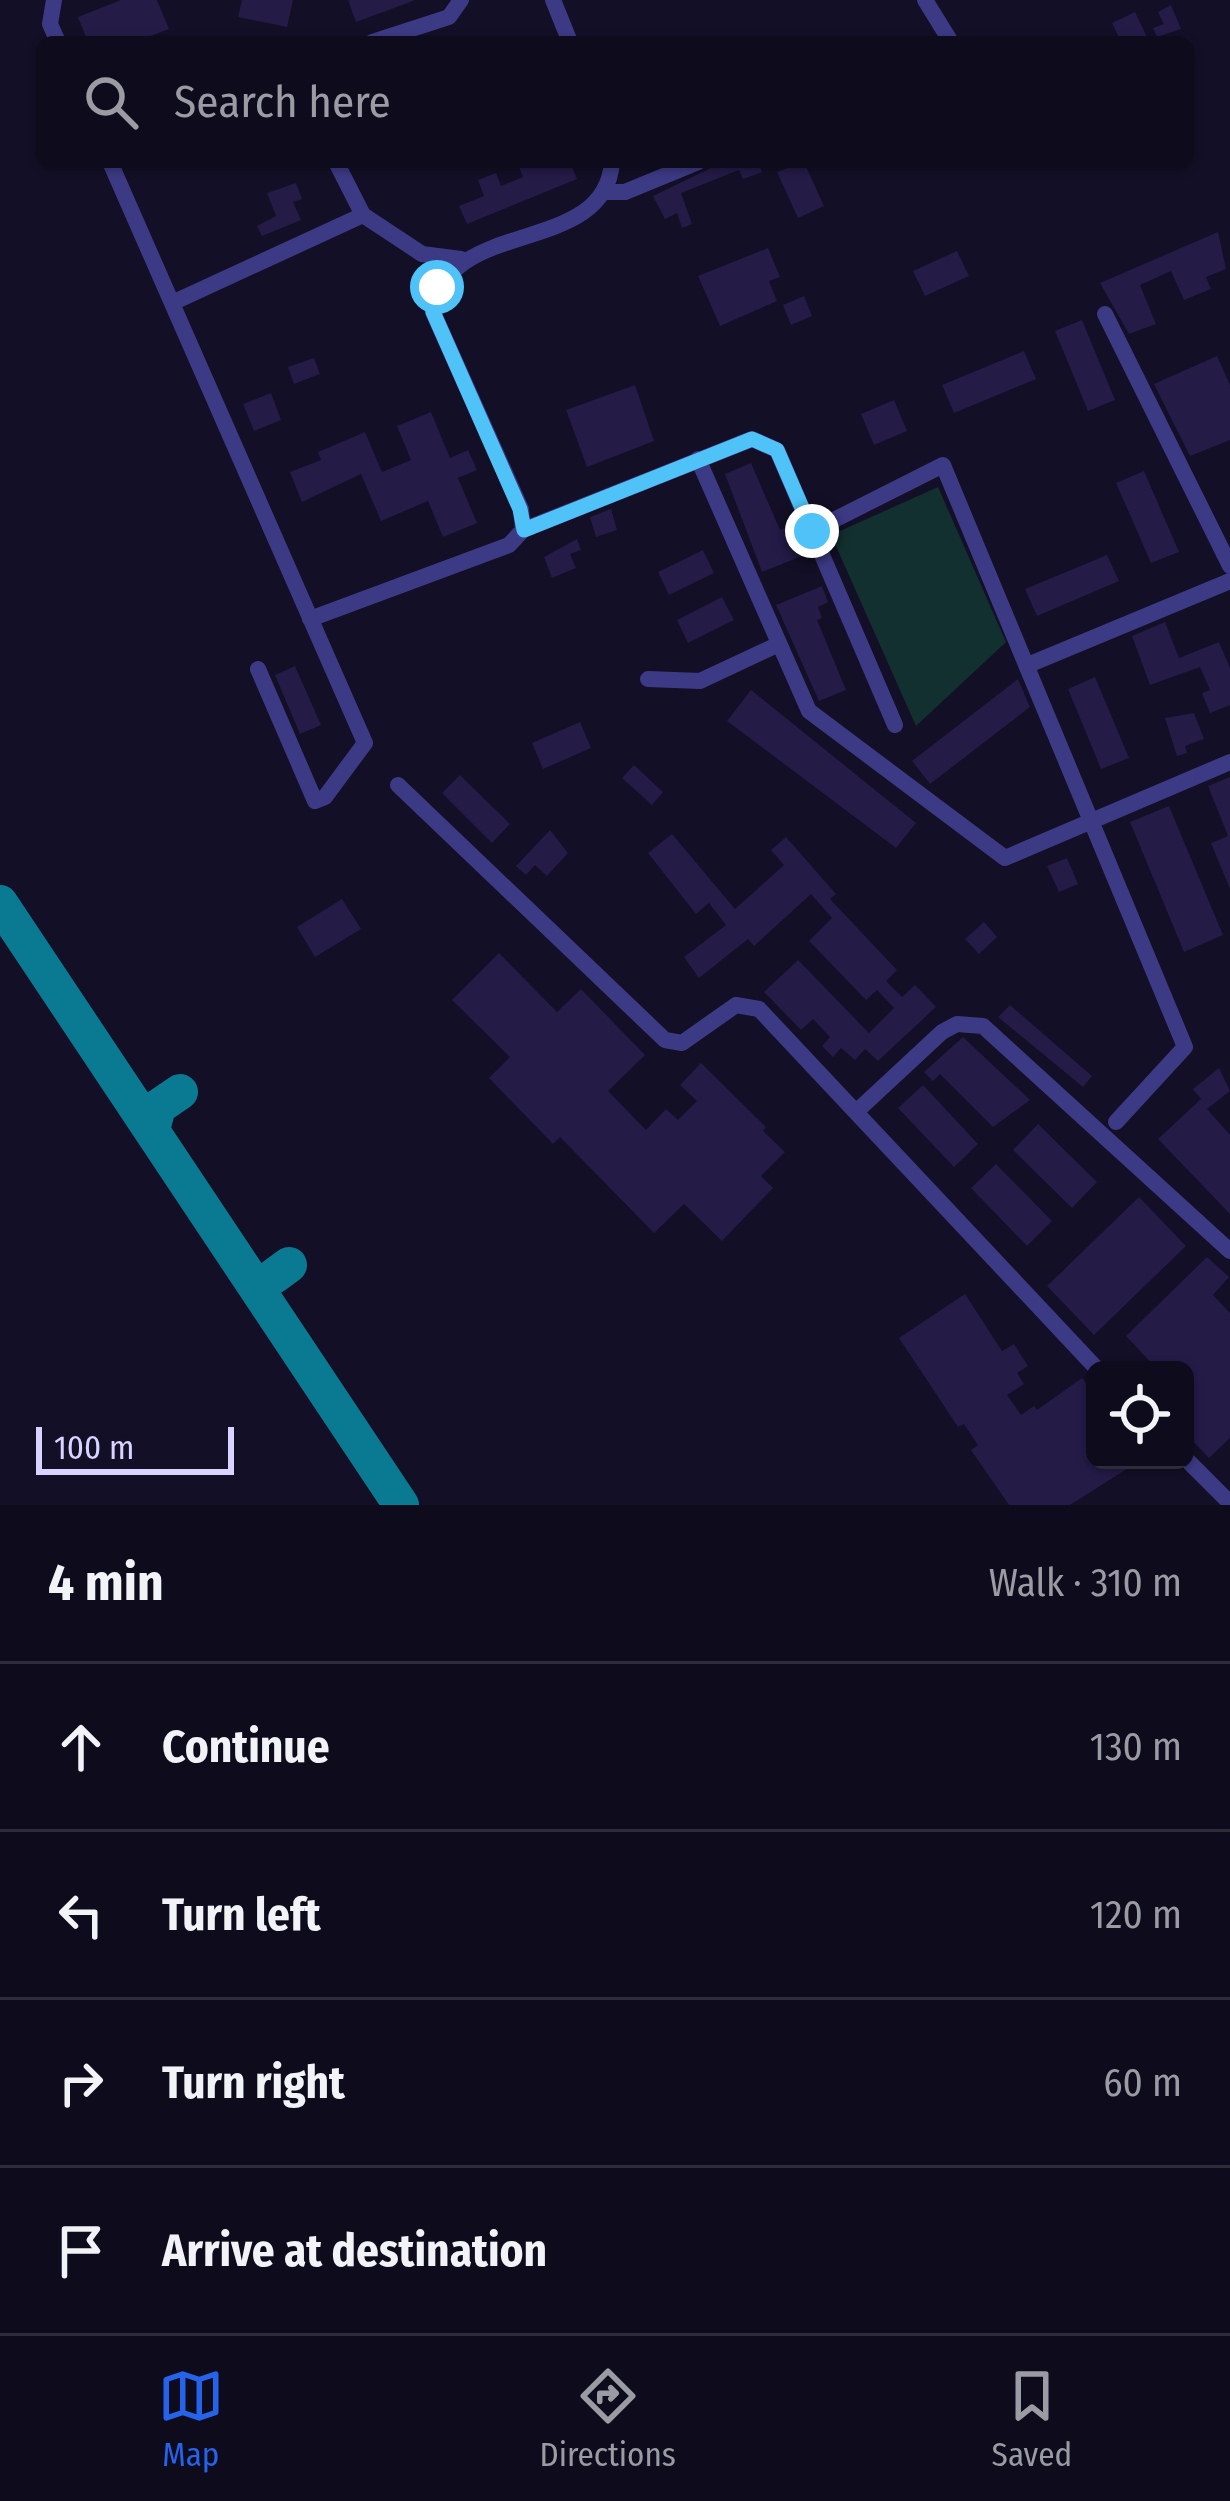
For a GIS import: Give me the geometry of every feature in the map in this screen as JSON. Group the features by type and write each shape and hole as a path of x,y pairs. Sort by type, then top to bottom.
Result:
{"lane":[{"path":"54,0 50,24 55,36"},
{"path":"390,36 448,17 461,0"},
{"path":"553,0 568,36"},
{"path":"926,0 947,36"},
{"path":"113,168 365,743 325,797 316,801 258,669"},
{"path":"339,168 363,215 422,254 461,259 588,211 603,192 610,168"},
{"path":"603,192 625,192 683,168"},
{"path":"172,302 363,215"},
{"path":"461,259 437,287 433,312 520,509 524,530"},
{"path":"1105,314 1230,566"},
{"path":"310,619 509,545 524,530 752,439 777,450 895,725"},
{"path":"698,459 808,712 1005,858 1230,762"},
{"path":"812,531 943,465 1185,1047 1117,1122"},
{"path":"1028,665 1230,581"},
{"path":"649,680 700,681 779,644"},
{"path":"398,784 665,1040 682,1043 727,1010 748,1005 759,1009 1090,1361"},
{"path":"857,1111 942,1032 957,1024 983,1026 1230,1251"},
{"path":"1194,1467 1230,1503"}],"green space":[{"path":"938,487 1006,642 916,726 831,535"}],"building":[{"path":"121,0 157,0 169,29 151,36 86,36 78,17"},
{"path":"242,0 293,0 287,27 238,17"},
{"path":"348,0 413,0 413,1 356,22"},
{"path":"1171,5 1181,29 1157,36 1153,28 1164,24 1158,12"},
{"path":"1135,12 1147,36 1118,36 1112,23"},
{"path":"519,168 572,168 577,179 467,224 459,206 484,196 478,180 496,173 501,186 523,177"},
{"path":"711,168 760,168 762,172 743,179 739,170 681,193 692,224 682,228 677,213 665,219 653,196"},
{"path":"807,168 824,206 798,218 777,172"},
{"path":"296,183 302,199 293,202 301,220 262,236 257,226 276,216 267,193"},
{"path":"1218,232 1226,269 1206,277 1211,289 1184,300 1171,271 1140,285 1156,324 1129,334 1100,283"},
{"path":"768,248 780,277 769,281 777,301 720,326 698,276"},
{"path":"957,251 969,276 925,296 913,271"},
{"path":"804,296 812,316 791,325 783,305"},
{"path":"1082,320 1115,400 1088,411 1055,331"},
{"path":"1024,351 1036,379 954,413 942,385"},
{"path":"1217,356 1230,385 1230,440 1190,456 1154,384"},
{"path":"314,358 320,374 294,384 288,367"},
{"path":"635,385 654,441 587,467 566,410"},
{"path":"271,393 281,420 254,431 243,404"},
{"path":"894,400 907,431 874,445 861,414"},
{"path":"431,412 450,458 468,450 477,470 458,478 477,523 443,537 428,501 381,521 361,474 302,502 290,472 321,460 318,452 365,432 382,472 411,460 397,426"},
{"path":"751,463 780,530 785,528 790,540 800,536 807,554 762,572 725,474"},
{"path":"1144,471 1179,552 1151,563 1116,483"},
{"path":"611,509 617,530 596,537 590,517"},
{"path":"577,539 581,550 570,554 576,568 552,578 544,557"},
{"path":"703,550 714,573 669,595 658,572"},
{"path":"1107,555 1119,581 1037,616 1025,589"},
{"path":"822,586 828,602 818,607 822,618 817,620 846,690 819,701 776,605"},
{"path":"722,597 734,620 688,643 677,620"},
{"path":"1165,622 1179,658 1219,642 1230,668 1230,705 1210,713 1202,693 1210,690 1200,667 1150,685 1132,636"},
{"path":"295,666 321,725 300,734 275,675"},
{"path":"1095,677 1129,758 1101,769 1068,689"},
{"path":"1018,679 1030,707 930,784 912,761"},
{"path":"751,690 916,823 896,848 727,721"},
{"path":"1194,713 1204,739 1185,746 1187,753 1177,756 1165,718"},
{"path":"580,722 591,748 543,769 532,743"},
{"path":"634,765 663,792 652,805 622,778"},
{"path":"460,775 510,824 492,843 442,793"},
{"path":"1230,777 1230,889 1211,843 1228,836 1208,786"},
{"path":"1169,806 1223,935 1184,952 1130,822"},
{"path":"550,830 568,853 547,876 535,865 526,875 516,866"},
{"path":"672,834 735,909 784,865 771,850 786,837 836,894 830,899 897,970 886,981 902,997 915,985 936,1007 878,1061 865,1049 855,1060 841,1048 833,1057 822,1046 830,1037 813,1019 801,1030 764,992 798,960 869,1033 894,1008 877,990 866,1000 809,941 832,918 811,894 754,946 748,939 699,978 684,957 726,925 709,903 696,914 648,853"},
{"path":"1067,858 1078,884 1059,892 1047,866"},
{"path":"342,899 361,929 315,957 297,927"},
{"path":"984,922 997,937 979,954 965,939"},
{"path":"499,953 557,1012 581,989 645,1055 608,1091 646,1130 666,1109 678,1120 697,1101 680,1085 701,1063 766,1127 763,1131 785,1152 761,1176 773,1188 722,1241 684,1204 654,1233 560,1137 553,1144 489,1078 510,1057 452,1000"},
{"path":"1010,1005 1092,1076 1083,1087 998,1017"},
{"path":"963,1037 1030,1100 993,1127 940,1074 933,1081 924,1072"},
{"path":"1219,1068 1230,1091 1207,1109 1230,1135 1230,1214 1158,1139 1201,1099 1193,1089"},
{"path":"923,1085 978,1144 954,1167 898,1108"},
{"path":"1038,1124 1097,1182 1072,1208 1013,1150"},
{"path":"996,1164 1052,1221 1027,1246 971,1188"},
{"path":"1139,1197 1186,1246 1094,1335 1047,1286"},
{"path":"1207,1257 1229,1277 1213,1295 1230,1313 1230,1438 1209,1458 1194,1442 1194,1361 1150,1361 1126,1336"},
{"path":"965,1294 1002,1351 1014,1344 1028,1366 1017,1373 1024,1384 1007,1395 1021,1415 1034,1406 1037,1410 1082,1378 1086,1383 1086,1469 1127,1469 1070,1505 1009,1505 971,1450 978,1445 964,1424 958,1427 899,1338"}],"taxiway":[{"path":"0,903 401,1505"},
{"path":"152,1130 158,1107 180,1092"},
{"path":"274,1276 289,1265"}],"route":[{"path":"437,287 433,312 520,509 524,530 752,439 777,450 812,531"}]}
